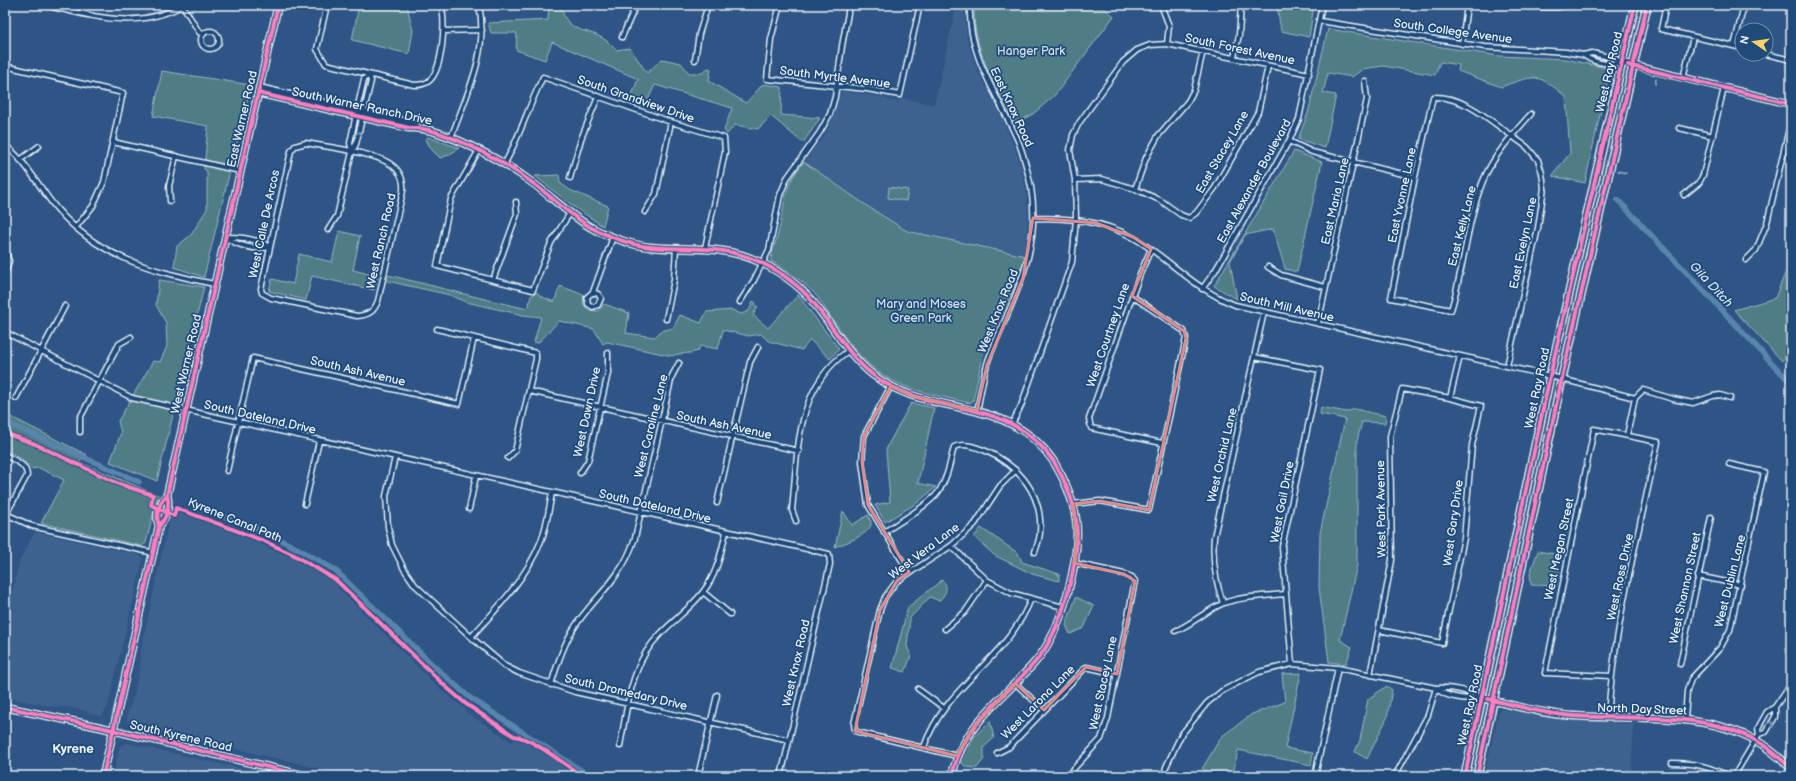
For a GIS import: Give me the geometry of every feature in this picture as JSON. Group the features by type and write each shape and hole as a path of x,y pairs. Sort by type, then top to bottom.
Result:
{"main road":[{"name":"West Ray Road","path":"1465,776 1627,64 1635,5"},
{"name":"West Ray Road","path":"1478,776 1556,377 1627,64 1647,5"}],"street":[{"path":"44,5 107,19 130,20 157,17 183,5 199,32 203,35"},
{"path":"68,10 70,5"},
{"name":"East Warner Road","path":"225,238 278,5"},
{"path":"327,5 317,49 326,64 414,85 423,85 430,80 438,63 444,31 441,5"},
{"path":"451,138 477,68 481,48 482,30 479,5"},
{"path":"622,37 636,5"},
{"path":"695,60 699,34 708,5"},
{"name":"South Myrtle Avenue","path":"780,5 771,39 767,79 836,85 900,95 920,5"},
{"path":"740,302 762,263 772,240 783,186 793,168 813,143 826,122 832,107 848,13 848,5"},
{"name":"East Knox Road","path":"970,5 971,32 979,59 1024,158 1031,188 1033,218"},
{"path":"1161,5 1169,26 1167,44"},
{"path":"1234,57 1240,35 1240,5"},
{"name":"East Alexander Boulevard","path":"1202,289 1215,271 1289,141 1299,119 1320,21 1322,5"},
{"path":"1462,44 1468,5"},
{"path":"1515,5 1534,7 1564,5"},
{"path":"1666,5 1661,29 1734,46"},
{"path":"1740,22 1744,5"},
{"name":"South College Avenue","path":"1320,21 1506,50 1555,51 1583,55 1592,53 1613,58 1627,64"},
{"path":"444,31 482,30"},
{"path":"209,31 216,32 219,38 217,46 212,48 204,46 202,40 203,35 209,31"},
{"path":"1683,78 1693,36"},
{"name":"South Forest Avenue","path":"1076,219 1075,180 1070,150 1073,135 1078,122 1123,62 1137,50 1150,45 1167,44 1309,74"},
{"path":"1075,180 1102,179 1135,189 1146,158 1158,136 1188,101 1194,90 1203,51"},
{"name":"South College Avenue","path":"1583,55 1590,60 1612,65 1627,64"},
{"path":"1774,56 1791,60"},
{"path":"1627,64 1791,104"},
{"path":"5,66 123,93 104,182 93,206 76,227"},
{"name":"East Stacey Lane","path":"1135,189 1160,200 1181,215 1189,218 1196,213 1215,188 1258,112 1268,66"},
{"path":"328,230 337,216 352,152 350,143 371,81 369,75"},
{"name":"South Grandview Drive","path":"504,163 513,149 542,77 671,122 724,138 724,152 705,248"},
{"name":"East Maria Lane","path":"1318,324 1367,99 1366,82"},
{"path":"1684,195 1698,183 1703,175 1724,88"},
{"name":"South Warner Ranch Drive","path":"258,90 360,114 409,128 418,127 451,138 504,163 592,228 613,237 640,245 676,248 705,248 738,254 762,263 785,276 805,293 821,311 848,351 868,370 891,386 912,396 996,416 1012,424 1032,438 1048,453 1065,481 1073,504 1077,539 1074,563 1063,607 1056,629 1044,651 1015,683 988,709 966,738 957,756 952,776"},
{"path":"570,178 581,139 598,97"},
{"name":"East Yvonne Lane","path":"1391,298 1415,177 1433,97 1443,97 1472,107 1512,136"},
{"name":"East Kelly Lane","path":"1391,298 1451,310 1483,180 1493,162 1512,136 1531,114"},
{"path":"1746,260 1756,250 1767,223 1791,120"},
{"path":"645,212 656,194 671,122"},
{"path":"1679,128 1713,136"},
{"name":"East Evelyn Lane","path":"1507,366 1538,228 1544,188 1538,160 1527,147 1512,136"},
{"path":"1289,141 1312,152 1415,177"},
{"path":"113,142 240,171"},
{"name":"West Calle De Arcos","path":"352,152 306,143 295,146 290,151 261,285 262,293 265,295 356,316 370,313"},
{"path":"5,146 20,160 58,210 76,227 110,252 130,262 171,274 214,284"},
{"path":"20,160 39,146"},
{"path":"479,150 451,199 438,266 533,290 552,243 570,213"},
{"name":"West Ranch Road","path":"352,152 389,163 399,172 402,181 403,191 378,301 375,308 370,313"},
{"path":"170,201 169,186 176,156"},
{"path":"493,280 517,214 516,202"},
{"name":"South Mill Avenue","path":"1033,218 1076,219 1096,223 1114,229 1151,249 1202,289 1235,306 1556,377 1635,398"},
{"name":"West Knox Road","path":"976,411 989,358 1023,278 1029,258 1033,218"},
{"path":"1012,424 1023,400 1069,273 1074,247 1076,219"},
{"path":"593,292 613,237"},
{"path":"225,238 235,243 262,249 269,247"},
{"name":"West Warner Road","path":"103,776 154,553 159,526 157,518 161,501 167,495 225,238"},
{"path":"666,319 674,280 676,248"},
{"path":"5,249 9,261 5,275"},
{"name":"West Courtney Lane","path":"1151,249 1140,274 1089,419 1091,428 1162,444"},
{"path":"1268,267 1281,275 1325,287"},
{"path":"1073,504 1100,501 1149,510 1186,338 1184,330 1132,296"},
{"path":"16,398 65,306"},
{"name":"West Orchid Lane","path":"1223,603 1216,583 1213,566 1214,537 1264,312"},
{"path":"437,328 536,353 515,451 508,458"},
{"name":"South Dateland Drive","path":"5,332 132,398 238,423 829,554"},
{"path":"80,432 80,418 119,344 131,336"},
{"name":"South Ash Avenue","path":"238,423 253,358 459,404 474,338"},
{"path":"717,503 750,362 758,347"},
{"path":"796,521 792,510 803,414 809,397 825,371 848,351"},
{"name":"West Dawn Drive","path":"580,473 588,461 608,373 608,353"},
{"path":"1450,398 1460,356"},
{"name":"West Gail Drive","path":"1254,357 1320,370 1282,547 1292,664"},
{"name":"West Caroline Lane","path":"551,685 564,647 574,628 589,607 619,572 629,556 636,538 672,376 679,363"},
{"path":"891,386 864,436 862,462 868,505 909,572"},
{"name":"West Park Avenue","path":"1370,675 1392,560 1390,436 1402,390 1450,398"},
{"path":"1627,435 1635,398 1643,390 1693,403 1713,396 1730,398"},
{"name":"South Ash Avenue","path":"529,391 799,451"},
{"name":"West Gary Drive","path":"1379,630 1442,643 1464,538 1472,445 1481,406 1450,398"},
{"path":"227,470 238,423"},
{"name":"West Megan Street","path":"1611,676 1545,673 1594,429 1627,435"},
{"name":"West Ross Drive","path":"1608,717 1611,676 1616,641 1658,442 1627,435"},
{"path":"305,504 319,441"},
{"path":"884,532 925,504 938,493 949,468 954,446 960,444 982,450 1002,458 1016,470 1029,486 1037,505 1040,532 1035,552"},
{"path":"5,455 25,466 27,470 27,476 6,515 32,526 154,553"},
{"name":"South Dromedary Drive","path":"395,457 386,496 388,527 392,545 404,569 415,585 504,666 551,685 575,692 789,740"},
{"name":"West Dublin Lane","path":"1685,719 1687,691 1691,679 1720,648 1730,630 1741,585 1764,472 1729,464"},
{"name":"West Vera Lane","path":"924,747 855,731 854,724 880,610 885,597 897,581 951,546 975,524 1000,486 1016,470"},
{"path":"469,510 476,476"},
{"path":"471,637 493,614 520,580 542,540 552,493"},
{"name":"West Shannon Street","path":"1680,664 1710,517"},
{"path":"620,746 635,674 646,652 662,632 703,592 719,563 726,532"},
{"path":"951,546 987,580 1011,593 1063,607"},
{"name":"West Knox Road","path":"781,776 830,564 829,554"},
{"name":"West Stacey Lane","path":"1068,776 1101,739 1108,718 1135,581 1132,577 1124,574 1074,563"},
{"path":"1698,576 1741,585"},
{"path":"945,629 965,612 987,580"},
{"path":"703,592 730,614"},
{"path":"1175,631 1188,626 1223,603 1240,599 1286,594"},
{"path":"957,756 924,747 932,727 944,708 958,691 1012,635 1024,615 1031,599"},
{"name":"North Day Street","path":"1164,776 1166,767 1181,735 1207,703 1222,690 1259,672 1292,664 1338,668 1436,688 1441,693 1449,695 1471,699 1482,698 1493,700 1547,713 1608,717 1685,719 1728,728 1757,737 1791,768"},
{"name":"West Larona Lane","path":"997,753 1009,747 1086,668 1117,674"},
{"path":"1315,776 1338,668"},
{"path":"1015,683 1044,710"},
{"path":"1734,776 1757,737 1758,728 1767,712 1775,707 1791,686"},
{"path":"1395,776 1426,719 1436,688"},
{"path":"918,689 944,708"},
{"path":"698,776 717,695"},
{"name":"South Kyrene Road","path":"5,707 306,776"},
{"path":"1757,737 1766,732 1775,717 1775,707"},
{"path":"1672,762 1710,767 1728,776"}],"highlighted area":[{"path":"1033,218 1096,223 1133,237 1151,249 1132,296 1184,331 1186,338 1149,510 1100,501 1073,504 1077,539 1074,563 1124,574 1135,581 1117,674 1086,667 1044,710 1015,683 975,725 957,756 855,731 880,610 897,581 909,572 868,505 862,462 864,436 891,386 912,396 977,411 987,365 1023,278"}],"shaded area":[{"path":"956,8 964,10 967,39 976,67 1002,118 1020,162 1026,191 1028,215 1025,256 907,231 870,208 804,162 826,133 836,111 841,91 883,97 890,101 899,101 903,98 934,105"},
{"path":"172,506 291,557 338,583 338,588 440,689 465,709 466,712 513,743 517,726 597,776 351,776 131,724 127,720 127,715 134,695 140,667 141,650"},
{"path":"35,532 136,554 142,557 143,560 107,708 102,716 67,707 55,707 5,697 5,627 19,562"},
{"path":"1502,709 1555,719 1634,724 1631,776 1484,776 1499,712"},
{"path":"127,743 274,776 113,776 120,746"}],"green space":[{"path":"359,5 407,5 413,31 409,54 352,40"},
{"path":"549,5 561,5 567,21 572,26 597,35 616,50 630,48 647,73 662,59 681,63 689,73 702,73 708,68 711,69 709,81 746,103 763,84 782,87 781,115 820,118 803,143 771,116 758,129 735,125 727,134 724,130 732,108 655,85 646,104 631,98 638,79 552,42 545,60 516,50 517,33 491,33 488,23 548,20"},
{"name":"Hanger Park","path":"974,5 1100,5 1114,16 1055,95 1033,114 1015,123 992,79 979,45 975,30"},
{"path":"1277,5 1314,5 1309,37 1281,31"},
{"path":"1328,29 1499,56 1566,59 1610,69 1585,183 1552,176 1570,153 1566,97 1548,83 1535,78 1521,80 1501,87 1458,71 1459,65 1440,62 1435,75 1383,66 1363,69 1352,77 1328,73 1323,93 1336,95 1325,148 1298,139 1308,113"},
{"path":"162,71 251,85 204,277 174,267 177,246 191,235 207,209 207,171 204,169 208,126 153,116"},
{"path":"428,137 459,148 449,155 440,158 432,150 426,140"},
{"path":"1294,151 1322,162 1297,272 1285,269 1273,229 1245,235 1230,262 1237,299 1214,286"},
{"name":"Mary and Moses Green Park","path":"804,162 870,208 907,231 1025,256 1014,288 984,350 973,401 970,403 930,394 893,381 882,374 865,361 854,349 813,292 793,275 771,261 785,196 791,180"},
{"path":"559,175 560,183 570,190 608,206 603,226 574,207 535,176"},
{"path":"889,187 908,190 906,201 888,198"},
{"path":"339,231 360,236 353,270 378,276 374,290 312,276 306,300 269,291 272,279 293,284 299,254 332,262"},
{"path":"1791,259 1791,348 1782,361 1734,310 1775,298"},
{"path":"388,275 528,309 531,296 537,292 540,296 554,302 560,286 584,295 583,303 588,310 598,311 604,304 629,313 626,333 655,337 661,331 673,328 680,315 701,323 706,312 732,310 741,314 749,311 753,301 758,307 753,315 768,328 798,295 839,349 830,359 810,340 802,350 768,341 761,334 749,336 723,330 718,349 700,346 698,351 672,356 607,342 603,344 594,329 559,321 538,343 534,342 541,317 523,315 466,302 450,295 387,281"},
{"path":"159,280 204,287 157,481 110,462 121,433 118,421 153,361 160,362 167,346 166,323 156,305"},
{"path":"911,403 934,408 918,483 936,487 917,503 885,522 875,505 890,502 886,450"},
{"path":"1321,407 1346,412 1355,409 1386,416 1385,423 1362,422 1357,441 1357,565 1340,640 1352,647 1346,664 1329,662 1319,588 1320,533 1345,419 1320,414"},
{"path":"5,414 87,455 79,462 158,495 146,543 142,546 41,523 64,480 39,468 31,469 22,459 5,450"},
{"path":"843,511 852,525 868,515 871,525 865,533 835,547"},
{"path":"981,528 1018,553 1022,562 1059,574 1059,581 1032,574 994,555 974,537"},
{"path":"1538,551 1555,554 1559,571 1556,586 1531,585 1530,573"},
{"path":"942,580 946,585 946,591 941,599 939,601 930,597 910,618 907,646 911,656 905,672 892,668 908,607"},
{"path":"1076,597 1094,606 1084,628 1070,634 1066,625"},
{"path":"1301,673 1285,748 1313,753 1311,765 1238,750 1233,774 1226,776 1202,769 1221,737 1252,714 1285,702 1282,674"},
{"path":"1387,686 1392,690 1387,718 1367,759 1355,752 1360,740 1368,699"},
{"path":"990,721 994,738 984,747 984,759 977,768 966,767 962,763 973,738"}],"waterway":[{"path":"1655,84 1656,79"},
{"path":"1618,171 1626,173"},
{"name":"Gila Ditch","path":"1618,200 1791,383"},
{"path":"5,422 139,482"},
{"path":"201,508 261,530 335,570 436,668 469,697 589,776"}],"cycle path":[{"path":"159,526 157,518 158,509 167,495 278,5"},
{"path":"1465,776 1550,376 1635,5"},
{"path":"1477,776 1562,378 1647,5"},
{"path":"1628,65 1791,104"},
{"path":"258,93 409,128 440,133 477,149 506,165 534,184 584,223 620,240 650,247 719,250 746,256 760,262 777,271 808,296 851,353 873,375 896,389 919,398 968,409 1014,425 1035,440 1054,462 1058,469 1068,490 1075,512 1077,535 1076,553 1068,593 1054,632 1045,648 1036,661 986,713 975,727 965,741 957,757 952,776"},
{"name":"Kyrene Canal Path","path":"5,433 35,444 119,484 153,495 151,505 174,516 176,508 264,541 294,555 336,580 445,686 466,704 514,736 522,738 549,753 582,776"},
{"path":"103,776 159,526 162,523 167,511 167,495"},
{"path":"1488,699 1563,715 1667,719 1713,725 1734,731 1755,740 1769,749 1791,768"},
{"path":"5,707 100,727 306,776"}],"district":[{"name":"Kyrene","path":"73,748"}]}
